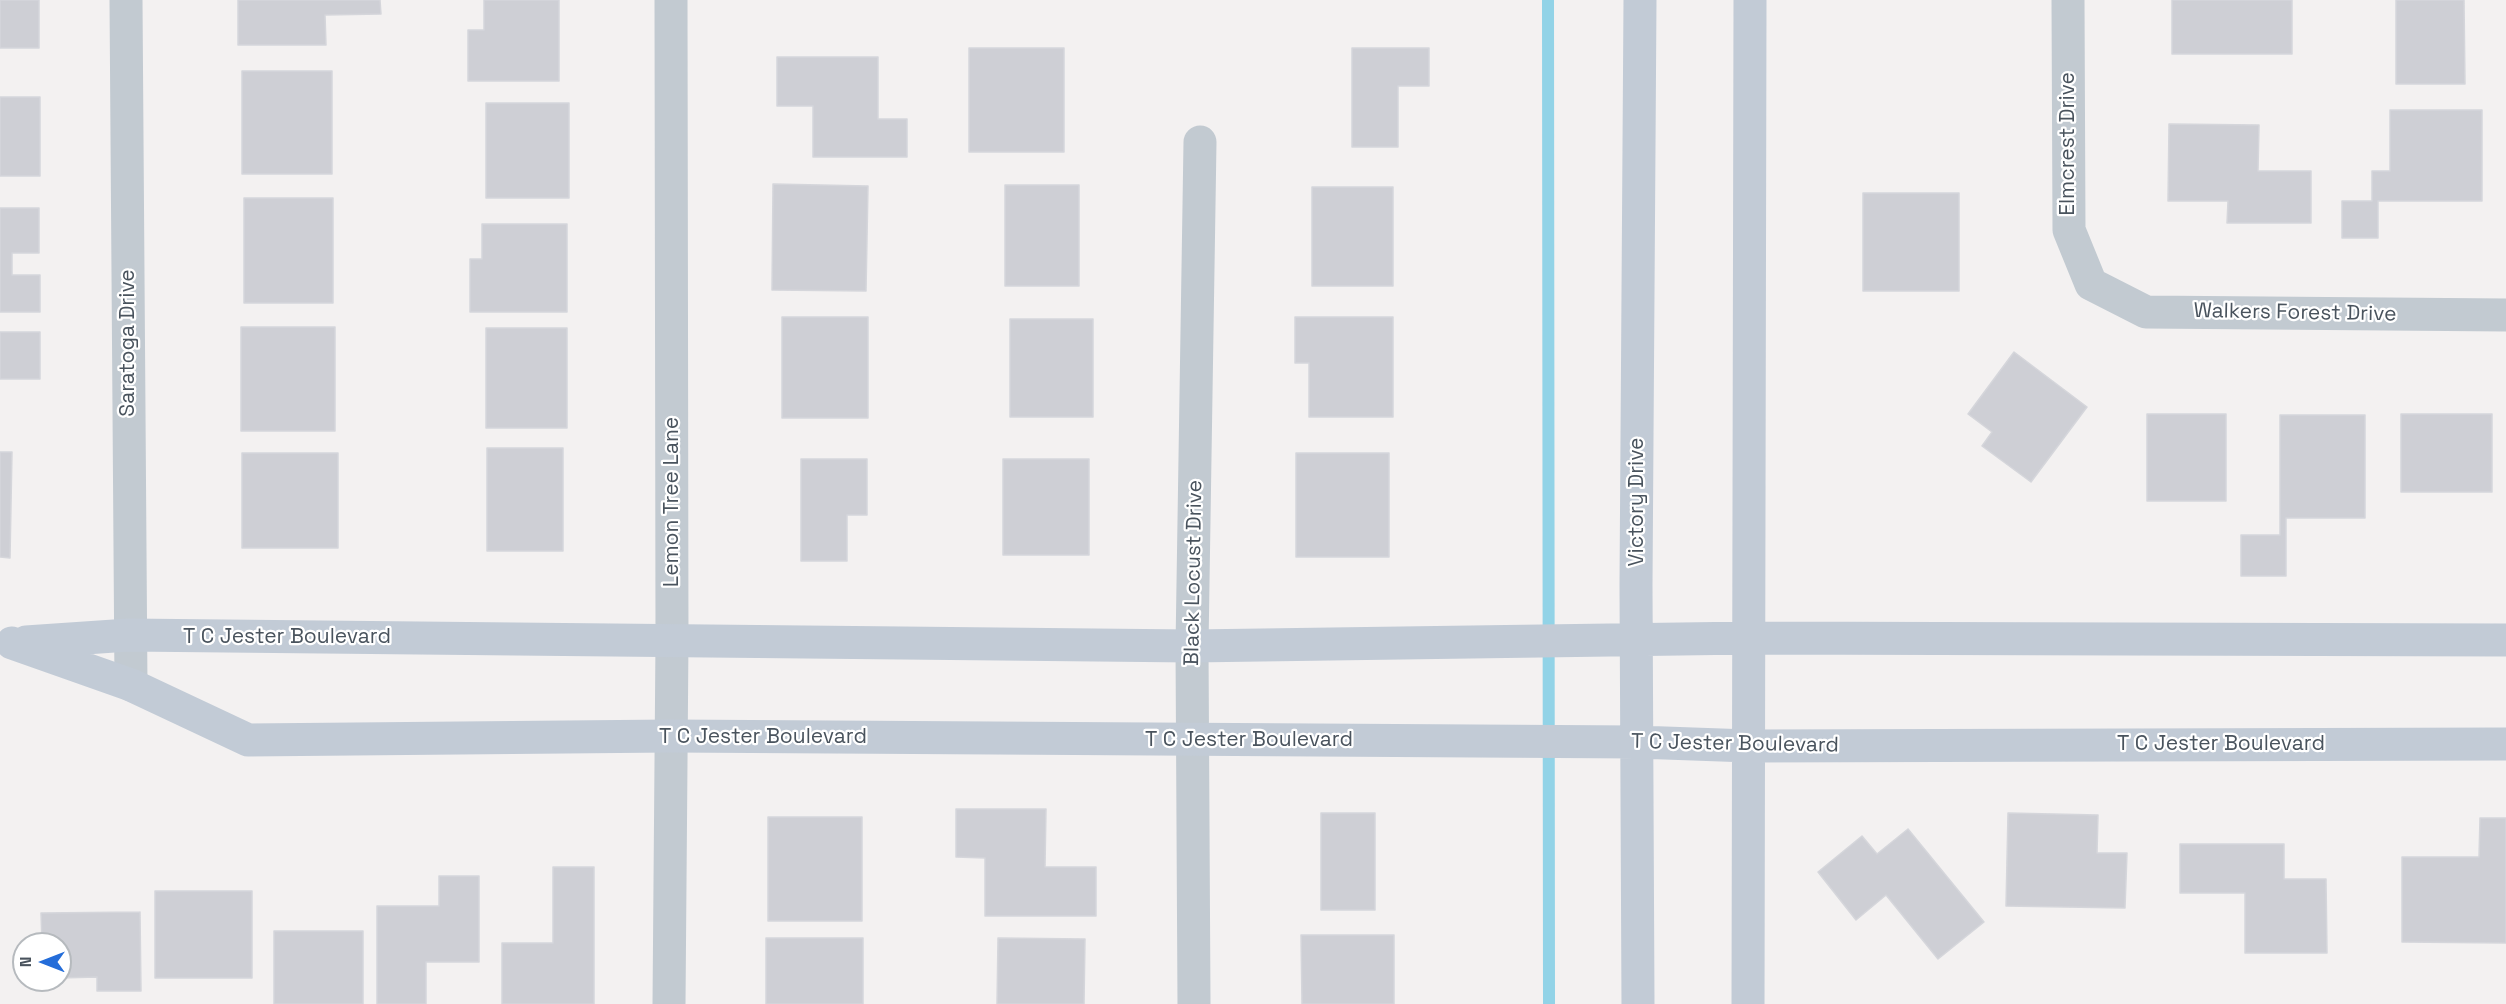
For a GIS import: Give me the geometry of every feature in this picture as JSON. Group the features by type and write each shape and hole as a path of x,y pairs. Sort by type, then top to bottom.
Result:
{"main road":[{"name":"Victory Drive","path":"1638,1004 1636,640 1640,0"},
{"path":"1748,1004 1750,0"},
{"name":"T C Jester Boulevard","path":"6,643 129,635 1192,646 1750,638 2506,640"},
{"name":"T C Jester Boulevard","path":"6,643 131,685 248,740 671,736 1637,742 1749,746 2506,744"}],"street":[{"name":"Saratoga Drive","path":"126,0 131,685"},
{"name":"Lemon Tree Lane","path":"669,1004 672,640 671,0"},
{"name":"Elmcrest Drive","path":"2068,0 2068,230 2091,284"},
{"name":"Black Locust Drive","path":"1194,1004 1192,646 1200,142"},
{"name":"Walkers Forest Drive","path":"2091,284 2146,312 2506,315"}],"building":[{"path":"0,0 39,0 39,48 0,48"},
{"path":"238,0 380,0 381,14 325,15 326,45 238,45"},
{"path":"484,0 559,0 559,81 468,81 468,30 484,30"},
{"path":"2172,0 2292,0 2292,54 2172,54"},
{"path":"2396,0 2464,0 2465,84 2396,84"},
{"path":"969,48 1064,48 1064,152 969,152"},
{"path":"1352,48 1429,48 1429,86 1398,86 1398,147 1352,147"},
{"path":"777,57 878,57 878,119 907,119 907,157 813,157 813,106 777,106"},
{"path":"242,71 332,71 332,174 242,174"},
{"path":"0,97 40,97 40,176 0,176"},
{"path":"486,103 569,103 569,198 486,198"},
{"path":"2390,110 2482,110 2482,201 2378,201 2378,238 2342,238 2342,201 2372,201 2372,171 2390,171"},
{"path":"2169,124 2259,125 2258,171 2311,171 2311,223 2227,223 2228,201 2168,201"},
{"path":"773,184 868,186 866,291 772,290"},
{"path":"1005,185 1079,185 1079,286 1005,286"},
{"path":"1312,187 1393,187 1393,286 1312,286"},
{"path":"1863,193 1959,193 1959,291 1863,291"},
{"path":"244,198 333,198 333,303 244,303"},
{"path":"0,208 39,208 39,253 12,253 12,275 40,275 40,312 0,312"},
{"path":"482,224 567,224 567,312 470,312 470,259 482,259"},
{"path":"782,317 868,317 868,418 782,418"},
{"path":"1295,317 1393,317 1393,417 1309,417 1309,363 1295,363"},
{"path":"1010,319 1093,319 1093,417 1010,417"},
{"path":"241,327 335,327 335,431 241,431"},
{"path":"486,328 567,328 567,428 486,428"},
{"path":"0,332 40,332 40,379 0,379"},
{"path":"2014,352 2087,407 2031,482 1982,446 1992,432 1968,414"},
{"path":"2147,414 2226,414 2226,501 2147,501"},
{"path":"2401,414 2492,414 2492,492 2401,492"},
{"path":"2280,415 2365,415 2365,518 2286,518 2286,576 2241,576 2241,535 2280,535"},
{"path":"487,448 563,448 563,551 487,551"},
{"path":"0,452 12,452 10,558 0,557"},
{"path":"242,453 338,453 338,548 242,548"},
{"path":"1296,453 1389,453 1389,557 1296,557"},
{"path":"801,459 867,459 867,515 847,515 847,561 801,561"},
{"path":"1003,459 1089,459 1089,555 1003,555"},
{"path":"956,809 1046,809 1045,867 1096,867 1096,916 985,916 985,858 956,857"},
{"path":"1321,813 1375,813 1375,910 1321,910"},
{"path":"2008,813 2098,815 2097,853 2127,853 2125,908 2006,906"},
{"path":"768,817 862,817 862,921 768,921"},
{"path":"2480,818 2506,818 2506,943 2402,942 2402,857 2479,857"},
{"path":"1908,829 1984,922 1938,959 1886,895 1856,920 1818,872 1862,836 1877,854"},
{"path":"2180,844 2284,844 2284,879 2326,879 2327,953 2245,953 2245,893 2180,893"},
{"path":"553,867 594,867 594,1004 502,1004 502,943 553,943"},
{"path":"439,876 479,876 479,962 426,962 426,1004 377,1004 377,906 439,906"},
{"path":"155,891 252,891 252,978 155,978"},
{"path":"140,912 141,991 97,991 97,977 72,978 72,932 42,932 41,913"},
{"path":"274,931 363,931 363,1004 274,1004"},
{"path":"1301,935 1394,935 1394,1004 1302,1004"},
{"path":"766,938 863,938 863,1004 766,1004"},
{"path":"998,938 1085,939 1084,1004 997,1004"}],"waterway":[{"path":"1548,0 1549,1004"}]}
